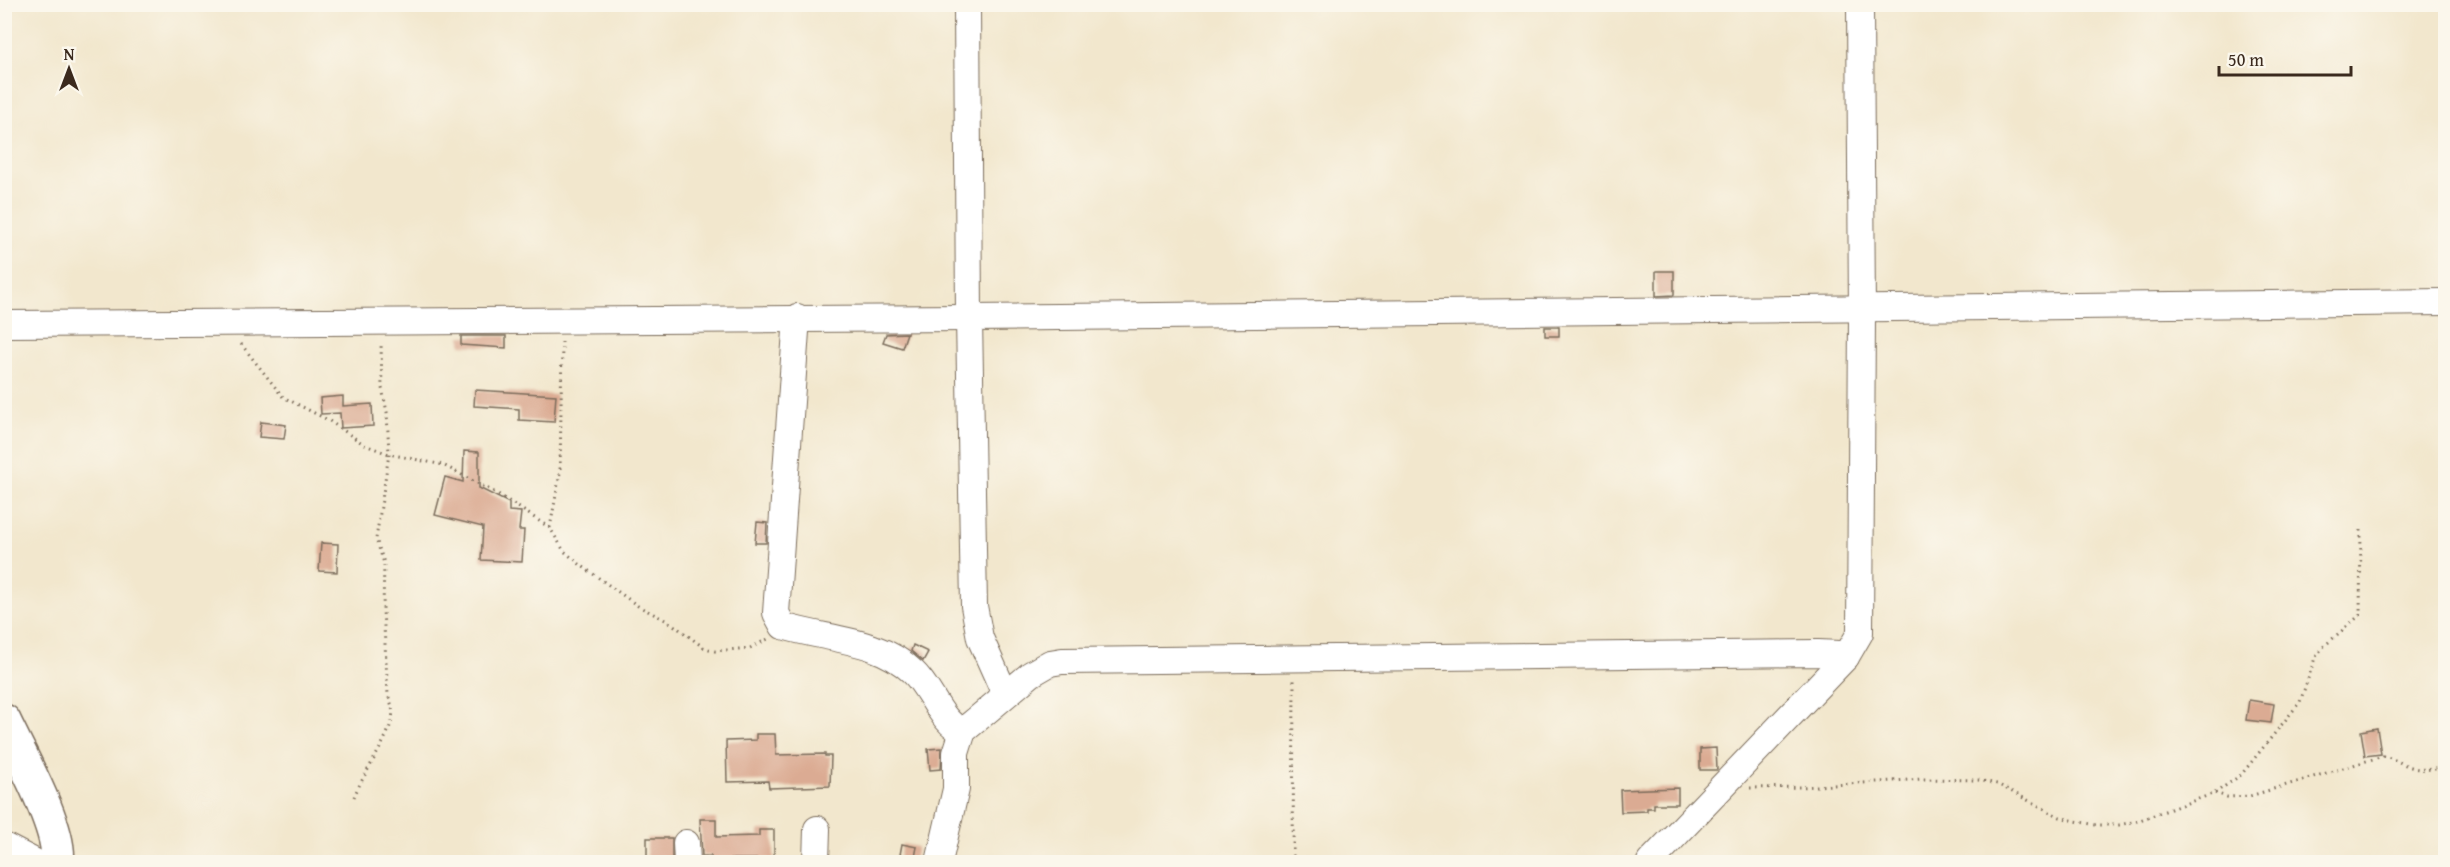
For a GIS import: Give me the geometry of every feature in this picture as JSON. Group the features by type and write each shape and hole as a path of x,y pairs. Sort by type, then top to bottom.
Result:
{"main road":[{"path":"4,721 51,822 58,841 57,862"}],"street":[{"path":"967,4 974,606 980,639 1005,694"},
{"path":"1650,862 1846,657 1860,633 1862,307 1860,4"},
{"path":"4,324 797,317 969,318 2445,302"},
{"path":"797,317 776,613 783,626 861,644 884,652 913,671 934,697 947,720 955,729 963,731"},
{"path":"939,862 956,789 956,753 963,731 1005,694 1041,668 1062,661 1818,654 1840,654 1846,657"},
{"path":"816,862 818,829"},
{"path":"4,846 35,862"}],"path":[{"path":"550,528 560,472 562,320"},
{"path":"223,321 283,398 328,420 365,446 389,454 443,465 498,494 550,528 564,551 582,566 638,606 671,623 703,647 715,651 750,648 768,639 783,626"},
{"path":"354,797 392,719 393,708 388,695 382,610 384,563 376,539 389,454 387,412 382,388 380,321"},
{"path":"1721,789 1802,787 1923,778 1978,780 2003,786 2060,817 2096,825 2119,825 2137,821 2215,793 2241,775 2300,702 2315,658 2323,647 2360,615 2361,530"},
{"path":"1293,862 1294,660"},
{"path":"2215,793 2227,797 2250,796 2384,756 2410,767 2427,770 2445,768"}],"building":[{"path":"1656,271 1674,271 1674,295 1656,296"},
{"path":"1545,327 1559,327 1559,336 1545,336"},
{"path":"907,333 902,348 883,342 886,334"},
{"path":"461,336 506,336 506,348 461,345"},
{"path":"475,390 556,395 554,422 519,420 519,409 474,406"},
{"path":"343,396 343,406 372,404 373,426 341,428 340,413 321,414 320,398"},
{"path":"261,422 286,425 284,439 259,437"},
{"path":"464,451 479,452 479,488 509,503 509,511 521,512 519,530 524,530 522,562 481,560 483,527 435,515 445,477 463,482"},
{"path":"757,522 767,523 766,543 755,543"},
{"path":"321,543 338,544 337,572 319,571"},
{"path":"913,645 928,652 923,661 911,651"},
{"path":"2249,700 2274,704 2271,723 2246,720"},
{"path":"2377,728 2381,754 2365,756 2361,731"},
{"path":"756,734 775,734 776,755 825,754 825,756 831,756 830,786 769,788 768,781 727,782 726,741 756,740"},
{"path":"942,748 941,769 930,770 928,749"},
{"path":"1716,748 1717,770 1700,770 1700,749"},
{"path":"1678,788 1678,804 1654,804 1654,808 1647,808 1647,811 1621,812 1620,790"},
{"path":"700,819 716,819 716,837 759,836 759,830 774,830 774,859 711,859 711,856 702,856"},
{"path":"647,838 672,838 672,859 647,859"},
{"path":"902,844 917,847 914,862 899,860"}]}
